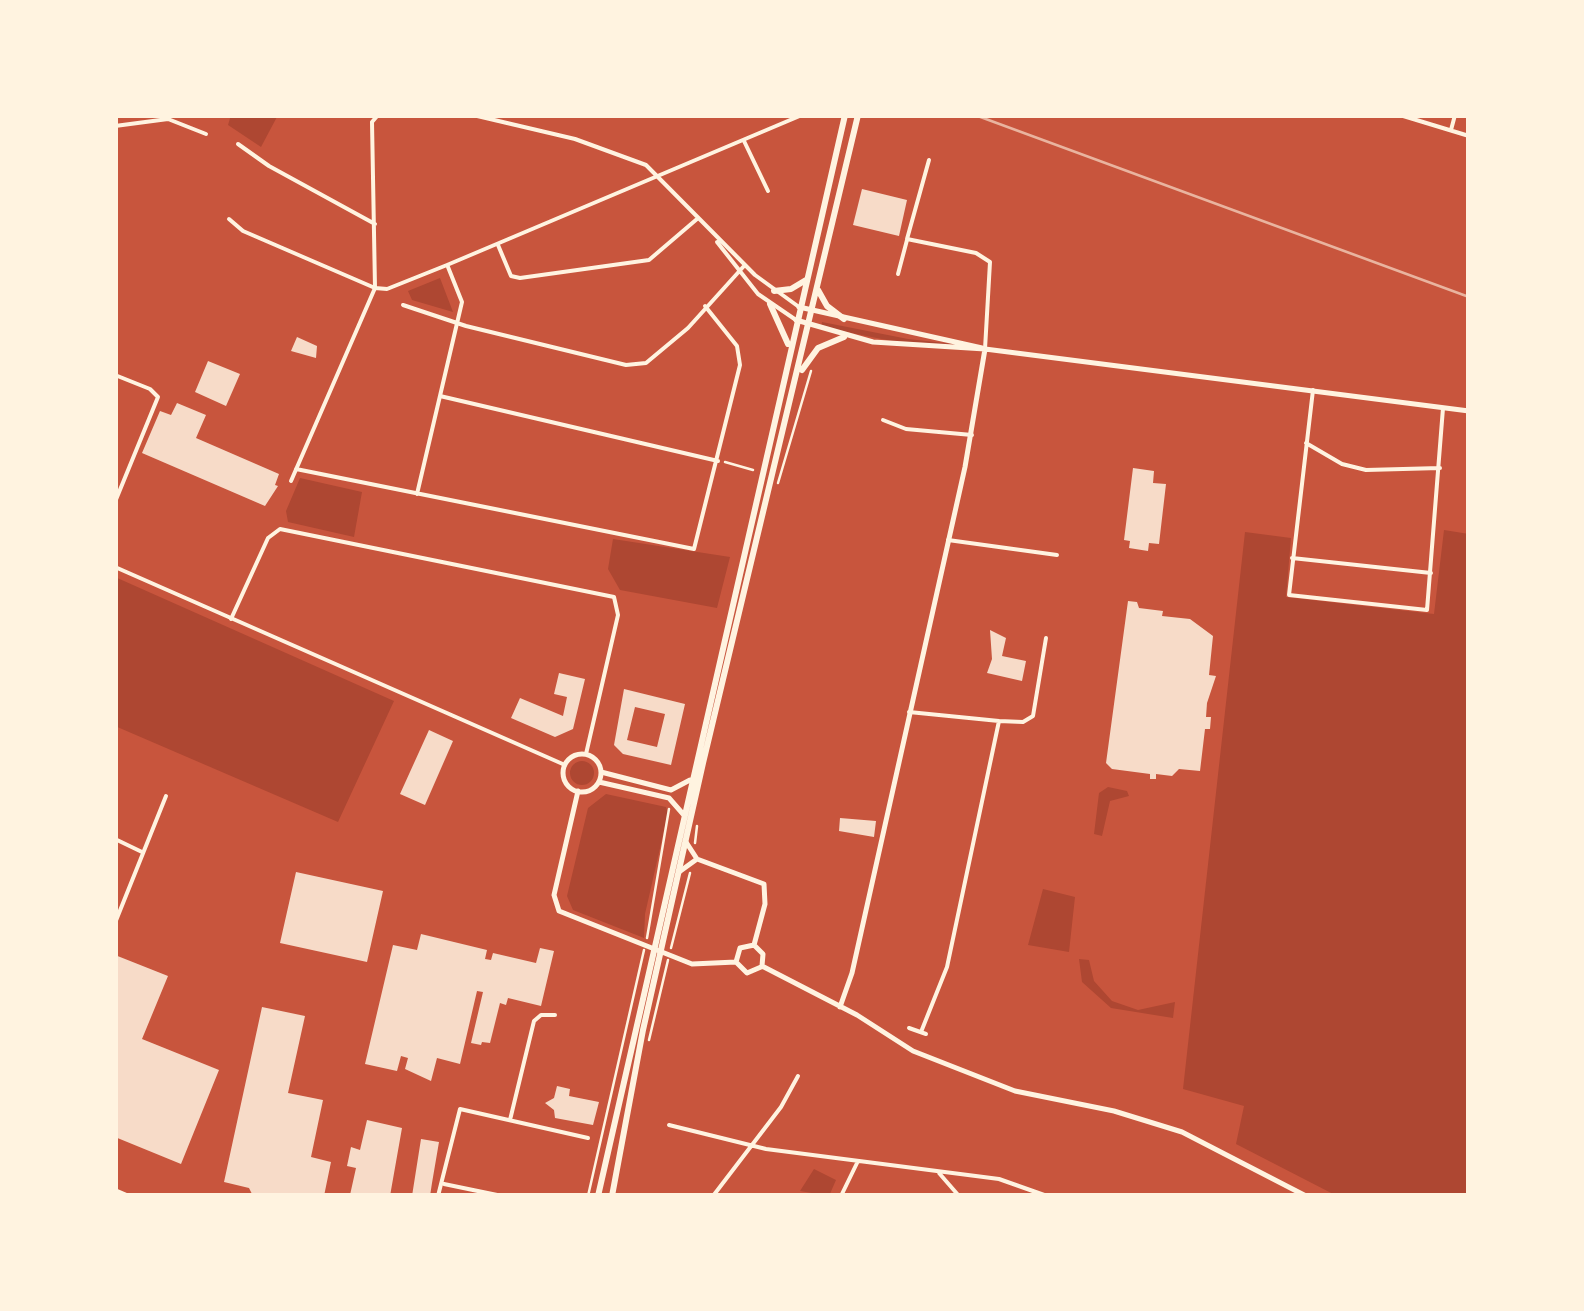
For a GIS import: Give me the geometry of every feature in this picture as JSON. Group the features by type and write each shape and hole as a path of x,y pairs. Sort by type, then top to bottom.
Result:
{"main road":[{"path":"598,1196 845,115"},
{"path":"612,1196 642,1030 858,115"},
{"path":"774,291 791,289 806,279"},
{"path":"818,289 827,306 844,319"},
{"path":"770,304 783,325 789,349"},
{"path":"798,376 821,346 844,337"}],"street":[{"path":"291,481 375,288 370,115"},
{"path":"372,122 378,115"},
{"path":"473,115 603,148 646,164 714,238 774,291 799,307 984,349"},
{"path":"229,219 243,231 375,288 387,289 802,115"},
{"path":"1400,115 1469,136"},
{"path":"1450,131 1455,115"},
{"path":"115,126 168,119 206,134"},
{"path":"744,140 768,191"},
{"path":"238,144 268,166 376,224"},
{"path":"898,274 929,160"},
{"path":"498,244 508,271 520,278 649,260 697,219"},
{"path":"714,238 738,272 770,304 808,326 844,337 906,346 984,349 1469,411"},
{"path":"840,1007 852,973 972,435 984,349 990,262 976,252 907,239"},
{"path":"418,494 462,302 447,265"},
{"path":"403,305 626,364 651,360 688,328 744,265"},
{"path":"296,469 694,549 718,461 740,355 704,306"},
{"path":"115,375 150,389 158,397 115,502"},
{"path":"1313,390 1289,594 1426,610 1441,468 1443,408"},
{"path":"440,396 718,461"},
{"path":"883,420 906,429 972,435"},
{"path":"1306,443 1342,464 1366,470 1441,468"},
{"path":"231,620 268,538 280,529 614,597 618,615 586,754"},
{"path":"948,540 1057,555"},
{"path":"1292,558 1431,573"},
{"path":"115,567 565,765"},
{"path":"909,712 1023,722 1033,716 1046,638"},
{"path":"909,1028 923,1033 947,967 999,720"},
{"path":"586,754 595,759 601,772 590,790 578,791 565,781 565,765 572,757 586,754"},
{"path":"601,772 671,790 690,780"},
{"path":"598,782 669,798 683,814"},
{"path":"578,791 554,905 569,916 692,964 736,962 747,973 762,966"},
{"path":"115,922 166,796"},
{"path":"115,839 144,852"},
{"path":"686,842 696,859 764,884 765,904 754,946"},
{"path":"679,872 696,859"},
{"path":"736,962 740,948 754,946 763,954 762,966"},
{"path":"762,966 892,1040 983,1080 1182,1132 1306,1196"},
{"path":"510,1120 534,1022 541,1015 555,1015"},
{"path":"713,1196 753,1146 798,1076"},
{"path":"438,1196 460,1109 588,1138"},
{"path":"669,1125 753,1146 999,1179 1047,1196"},
{"path":"841,1196 858,1161"},
{"path":"938,1172 959,1196"},
{"path":"444,1184 502,1196"},
{"path":"115,1190 129,1196"}],"path":[{"path":"775,496 812,364"},
{"path":"718,461 752,470"},
{"path":"588,1196 647,936 669,823 669,798"},
{"path":"649,1040 685,884 696,859 694,841 700,811"}],"shaded area":[{"path":"231,115 278,115 261,147 228,125"},
{"path":"440,278 453,312 412,300 408,291"},
{"path":"822,322 962,345 892,341 821,327"},
{"path":"300,478 362,492 354,537 288,522 286,511"},
{"path":"1444,530 1469,534 1469,1196 1337,1196 1236,1144 1244,1106 1183,1089 1245,532 1291,538 1286,597 1434,614"},
{"path":"613,539 730,557 717,608 620,590 608,569"},
{"path":"115,577 394,701 338,822 115,726"},
{"path":"582,761 594,773 582,785 570,773"},
{"path":"1108,787 1127,791 1129,796 1110,801 1102,836 1094,834 1099,793"},
{"path":"606,794 666,807 668,813 645,914 644,938 573,910 567,896 588,808"},
{"path":"1043,889 1075,897 1069,952 1028,945"},
{"path":"1079,959 1089,960 1094,981 1112,1001 1138,1010 1175,1002 1173,1018 1111,1008 1082,982"},
{"path":"814,1169 836,1180 829,1196 800,1191"}],"building":[{"path":"862,189 907,200 899,236 853,225"},
{"path":"297,337 317,346 316,358 291,351"},
{"path":"208,361 240,374 226,406 195,392"},
{"path":"177,403 206,415 196,438 279,474 275,485 278,486 265,506 142,453 160,411 171,415"},
{"path":"1133,468 1154,471 1153,483 1166,484 1159,544 1149,543 1148,551 1129,548 1130,541 1124,540"},
{"path":"1128,601 1137,602 1139,608 1163,611 1162,616 1190,619 1213,636 1209,675 1216,676 1207,703 1210,729 1205,729 1200,771 1179,769 1172,776 1156,774 1156,779 1150,779 1150,774 1112,769 1106,763"},
{"path":"990,630 1006,638 1002,656 1026,661 1022,681 987,673 992,659"},
{"path":"559,673 585,679 573,729 555,737 511,718 520,698 563,716 567,697 554,694"},
{"path":"624,689 685,704 671,765 623,754 614,745","holes":["635,707 665,714 657,747 627,740"]},
{"path":"429,730 453,741 425,805 400,794"},
{"path":"840,818 876,821 874,837 839,831"},
{"path":"296,872 383,891 367,962 280,943"},
{"path":"421,934 487,950 485,959 491,960 493,953 536,963 540,948 554,951 541,1006 508,998 506,1005 500,1003 490,1043 481,1045 471,1043 483,992 477,991 460,1064 437,1058 431,1081 405,1069 408,1058 401,1056 397,1071 365,1064 393,945 417,950"},
{"path":"115,955 168,976 142,1039 219,1070 181,1164 115,1137"},
{"path":"262,1007 305,1016 288,1093 323,1100 311,1157 331,1162 324,1196 253,1196 249,1188 224,1182"},
{"path":"557,1086 570,1089 569,1096 599,1102 593,1125 555,1118 554,1110 545,1103 554,1098"},
{"path":"367,1120 402,1128 390,1196 350,1195 356,1168 347,1166 351,1147 360,1150"},
{"path":"421,1139 439,1142 430,1196 412,1196"}],"railway":[{"path":"975,115 1469,297"}]}
